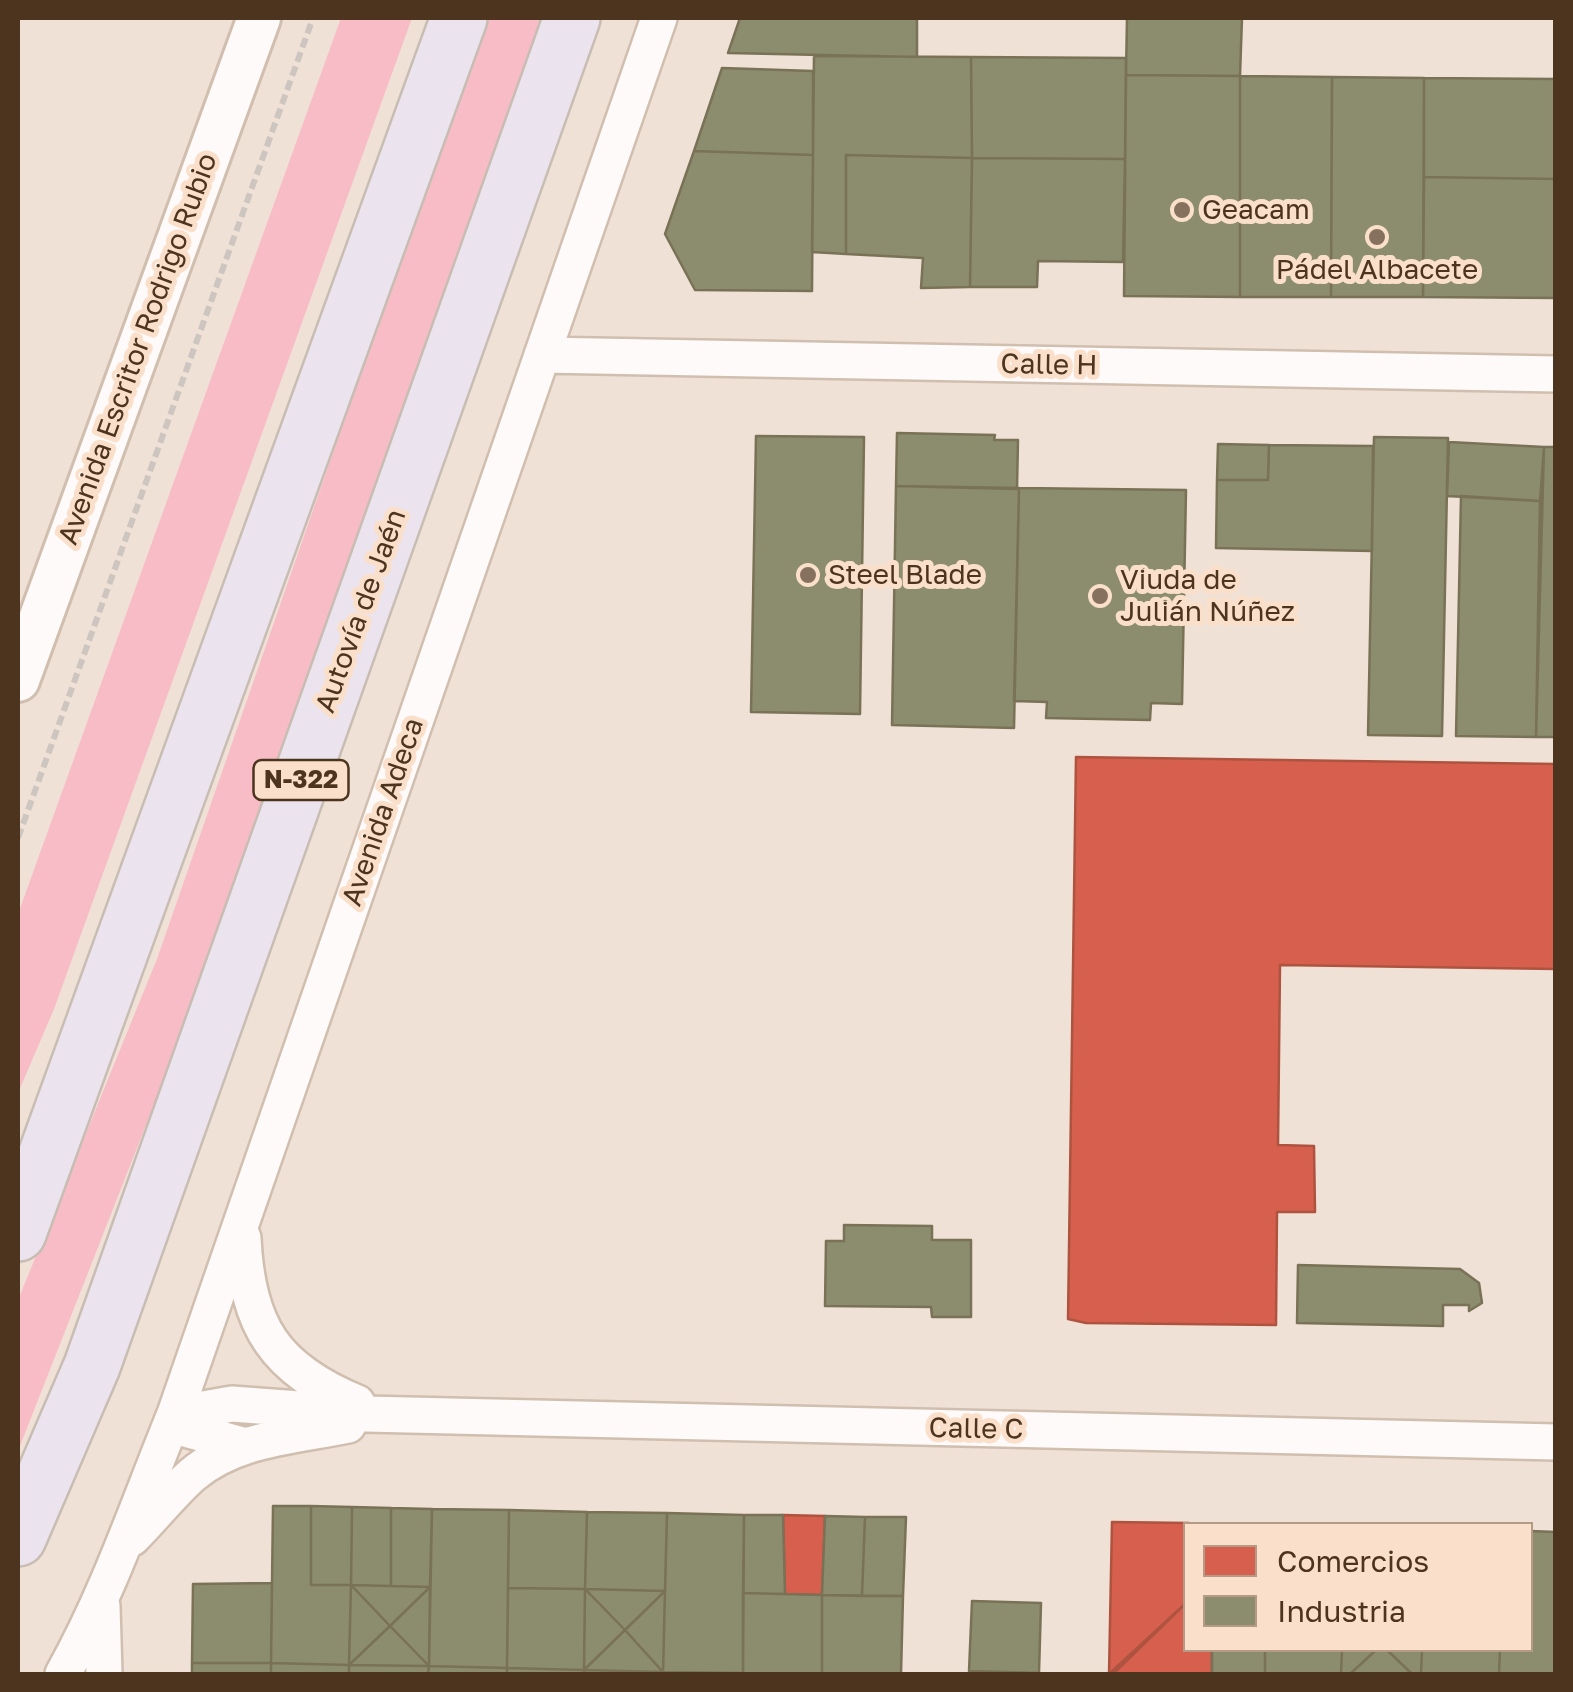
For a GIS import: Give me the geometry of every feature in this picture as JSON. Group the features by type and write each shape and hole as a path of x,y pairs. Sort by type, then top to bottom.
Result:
{"highway":[{"path":"18,1233 459,18"},
{"name":"Autovía de Jaén","path":"18,1538 92,1366 572,18"},
{"path":"18,1183 52,1139"},
{"path":"18,1561 92,1366"}],"street":[{"name":"Avenida Escritor Rodrigo Rubio","path":"18,680 259,18"},
{"name":"Avenida Adeca","path":"64,1674 102,1605 118,1554 176,1414 659,18"},
{"name":"Calle H","path":"542,355 1556,374"},
{"name":"Calle C","path":"242,1218 251,1306 270,1343 318,1387 396,1415"},
{"name":"Calle C","path":"246,1446 186,1429 176,1414 232,1404 396,1415 1556,1442"},
{"name":"Calle C","path":"118,1554 193,1475 246,1446 396,1415"},
{"name":"Avenida Adeca","path":"102,1605 104,1674"}],"path":[{"path":"18,838 313,18"}],"shaded area":[{"path":"341,18 412,18 54,1009 18,1093 18,914"},
{"path":"484,18 545,18 219,939 18,1451 18,1300 157,959"}],"building: Comercios":[{"path":"1076,757 1556,764 1556,969 1280,965 1278,1145 1314,1146 1315,1212 1277,1212 1276,1325 1086,1323 1068,1319"},
{"path":"783,1515 825,1516 822,1595 785,1594"},
{"path":"1112,1522 1183,1523 1183,1606 1109,1674"},
{"path":"1183,1606 1183,1652 1212,1652 1212,1674 1113,1674"}],"building: Industria":[{"path":"740,18 917,18 917,57 728,53"},
{"path":"1127,18 1242,18 1240,76 1126,75"},
{"path":"814,56 971,57 972,158 846,155 846,254 812,252"},
{"path":"971,57 1126,58 1125,159 972,158"},
{"path":"722,68 813,71 813,155 694,151"},
{"name":"Geacam","path":"1126,75 1240,76 1240,297 1124,296"},
{"name":"Geacam","path":"1240,76 1332,77 1331,297 1240,297"},
{"name":"Pádel Albacete","path":"1332,77 1424,78 1423,297 1331,297"},
{"path":"1424,78 1556,79 1556,179 1424,177"},
{"path":"694,151 813,155 812,291 695,290 665,234"},
{"path":"846,155 972,158 970,287 921,288 923,258 846,254"},
{"path":"972,158 1125,159 1123,262 1038,261 1037,287 970,287"},
{"path":"1424,177 1556,179 1556,298 1423,297"},
{"path":"897,433 995,435 994,440 1018,440 1017,489 896,486"},
{"name":"Steel Blade","path":"756,436 864,437 860,714 751,712"},
{"path":"1374,437 1448,438 1442,736 1368,735"},
{"path":"1449,442 1544,447 1540,501 1447,496"},
{"path":"1218,444 1269,445 1268,480 1217,480"},
{"path":"1269,445 1373,446 1372,551 1216,548 1217,480 1268,480"},
{"path":"1544,447 1556,447 1556,737 1536,737"},
{"path":"896,486 1019,488 1014,728 892,725"},
{"name":"Viuda de Julián Núñez","path":"1019,488 1186,490 1182,704 1151,703 1150,720 1046,718 1047,702 1014,701"},
{"path":"1461,496 1540,501 1536,737 1456,736"},
{"path":"844,1225 932,1226 932,1240 971,1240 971,1317 932,1317 931,1307 825,1306 826,1241 844,1241"},
{"path":"1298,1265 1460,1269 1479,1283 1482,1303 1469,1311 1469,1305 1443,1305 1443,1326 1297,1323"},
{"path":"273,1506 311,1506 311,1585 351,1585 349,1665 271,1663"},
{"path":"311,1506 352,1507 351,1585 311,1585"},
{"path":"352,1507 391,1508 391,1586 351,1585"},
{"path":"391,1508 432,1509 430,1587 391,1586"},
{"path":"432,1509 509,1510 507,1668 429,1666"},
{"path":"509,1510 587,1512 585,1589 508,1588"},
{"path":"587,1512 667,1513 665,1591 585,1589"},
{"path":"667,1513 744,1515 743,1673 663,1672"},
{"path":"744,1515 783,1515 785,1594 743,1593"},
{"path":"825,1516 865,1517 862,1596 822,1595"},
{"path":"865,1517 906,1517 903,1596 862,1596"},
{"path":"1533,1531 1556,1532 1556,1674 1499,1674 1500,1652 1533,1652"},
{"path":"272,1583 271,1663 192,1663 193,1584"},
{"path":"351,1585 391,1586 430,1587 390,1626"},
{"path":"351,1585 390,1626 349,1665"},
{"path":"430,1587 429,1666 390,1626"},
{"path":"508,1588 585,1589 584,1670 507,1668"},
{"path":"585,1589 625,1630 584,1670"},
{"path":"585,1589 665,1591 625,1630"},
{"path":"665,1591 663,1672 625,1630"},
{"path":"743,1593 822,1595 822,1674 743,1673"},
{"path":"822,1595 903,1596 901,1674 822,1674"},
{"path":"972,1601 1041,1603 1039,1673 969,1671"},
{"path":"390,1626 429,1666 349,1665"},
{"path":"625,1630 663,1672 584,1670"},
{"path":"1212,1652 1265,1652 1265,1674 1212,1674"},
{"path":"1265,1652 1342,1652 1341,1674 1265,1674"},
{"path":"1342,1652 1374,1652 1350,1674 1341,1674"},
{"path":"1374,1652 1389,1652 1412,1674 1350,1674"},
{"path":"1389,1652 1422,1652 1421,1674 1412,1674"},
{"path":"1422,1652 1500,1652 1499,1674 1421,1674"},
{"path":"192,1663 271,1663 271,1674 192,1674"},
{"path":"271,1663 349,1665 349,1674 271,1674"},
{"path":"349,1665 429,1666 428,1674 349,1674"},
{"path":"429,1666 507,1668 507,1674 428,1674"},
{"path":"507,1668 584,1670 584,1674 507,1674"},
{"path":"584,1670 624,1671 624,1674 584,1674"},
{"path":"663,1672 663,1674 624,1674"}],"place":[{"name":"Geacam","path":"1182,210"},
{"name":"Pádel Albacete","path":"1377,237"},
{"name":"Steel Blade","path":"808,575"},
{"name":"Viuda de Julián Núñez","path":"1100,596"}]}
